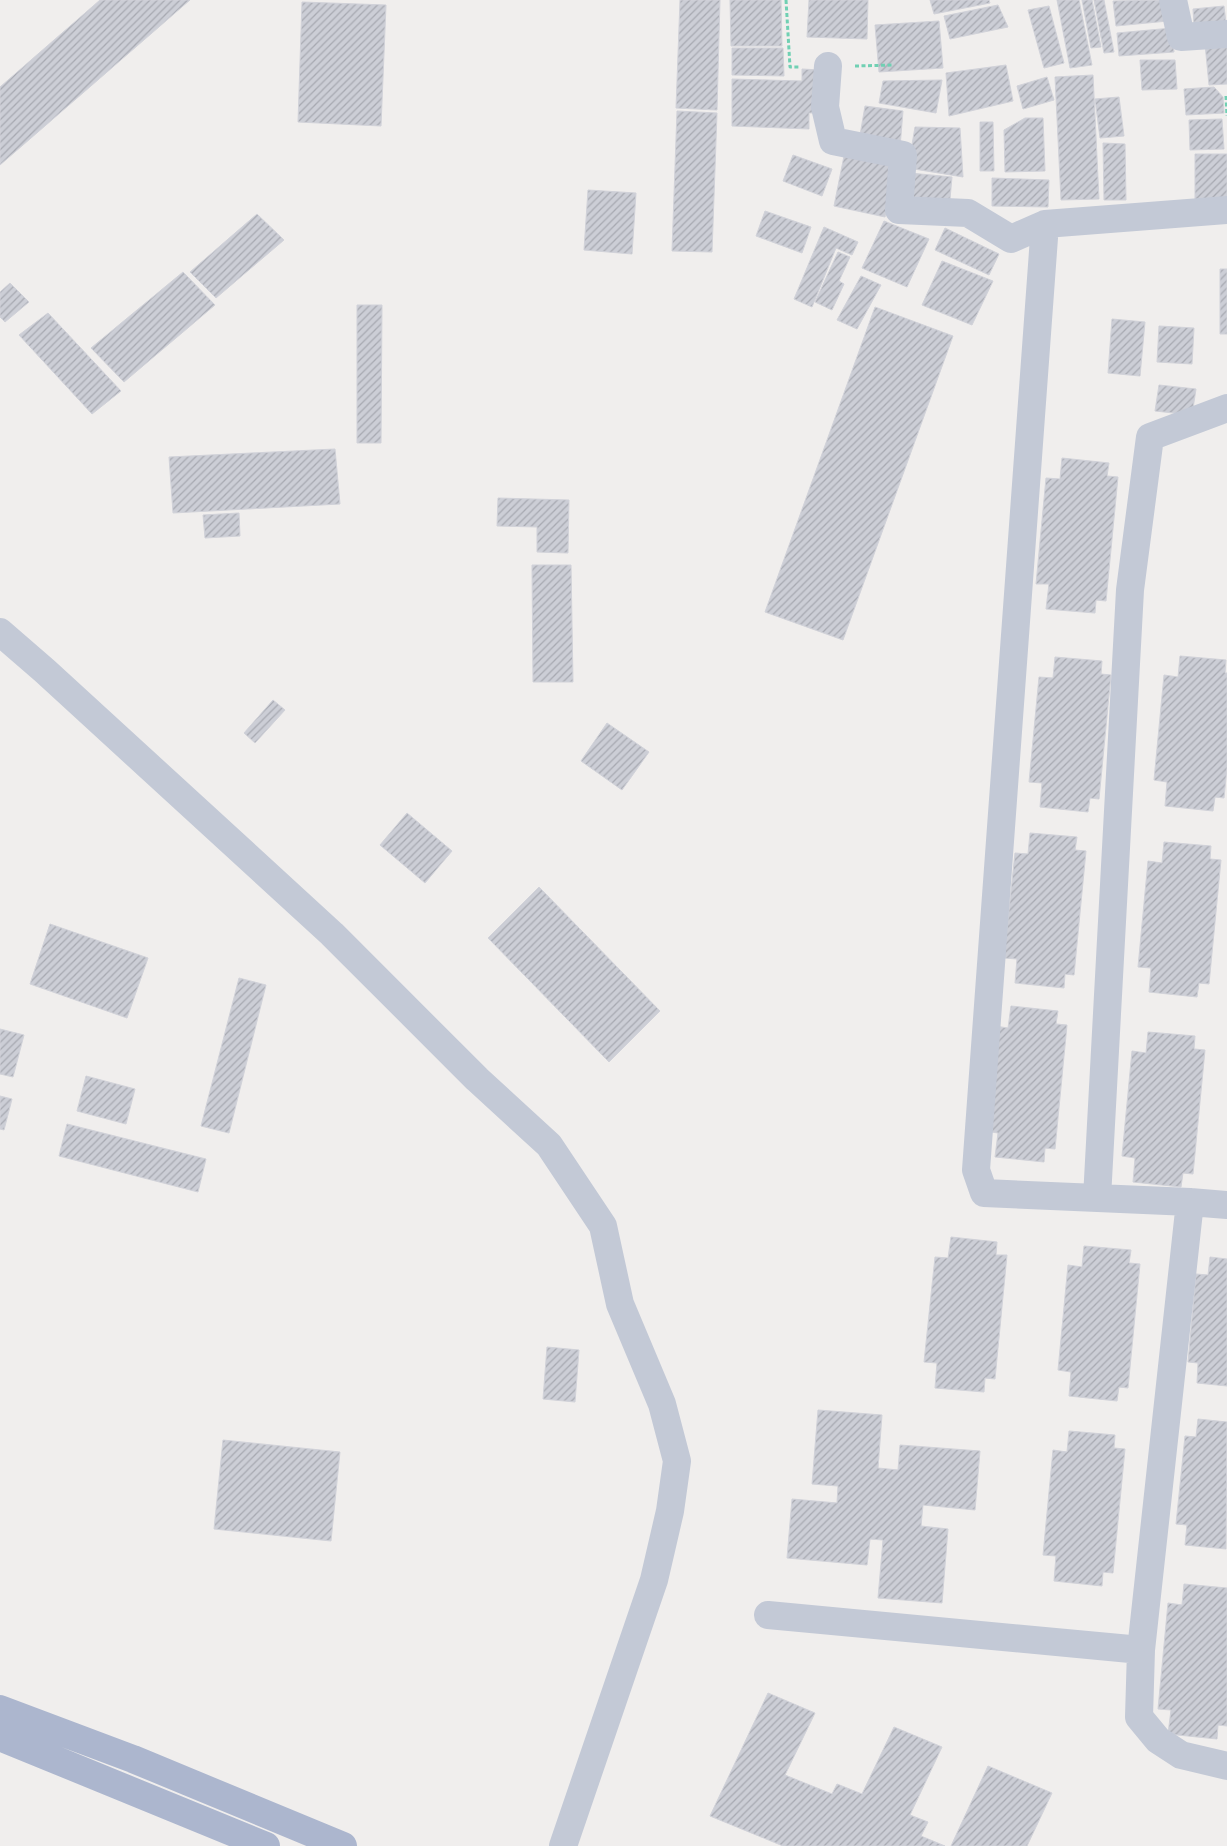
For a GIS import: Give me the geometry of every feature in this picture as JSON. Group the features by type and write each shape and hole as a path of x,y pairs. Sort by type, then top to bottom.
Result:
{"main road":[{"path":"0,1709 133,1759 343,1846"},
{"path":"0,1737 266,1846"}],"street":[{"path":"1173,0 1181,37 1227,34"},
{"path":"828,66 825,107 833,141 903,155 899,210 968,214 1011,239 1045,224 1227,210"},
{"path":"1045,224 976,1170 984,1193 1227,1205"},
{"path":"1097,1198 1130,590 1150,437 1227,408"},
{"path":"0,632 332,934 477,1079 549,1145 603,1226 620,1304 662,1404 677,1461 670,1511 654,1580 563,1846"},
{"path":"1190,1202 1141,1650 1138,1717 1158,1740 1181,1755 1227,1766"},
{"path":"768,1615 1141,1650"}],"path":[{"path":"1226,96 1227,116"}],"building":[{"path":"100,0 190,0 0,165 0,87"},
{"path":"680,0 720,0 717,110 676,108"},
{"path":"730,0 781,0 782,46 731,46"},
{"path":"809,0 868,0 867,39 807,37"},
{"path":"930,0 989,0 990,3 934,14"},
{"path":"1057,0 1079,0 1092,65 1070,68"},
{"path":"1082,0 1092,0 1101,47 1091,48"},
{"path":"1094,0 1104,0 1114,52 1104,53"},
{"path":"1166,0 1168,21 1116,26 1113,1"},
{"path":"302,2 386,5 381,126 298,122"},
{"path":"998,5 1008,27 950,39 944,16"},
{"path":"1049,6 1064,63 1044,68 1028,10"},
{"path":"1224,6 1226,23 1194,25 1193,9"},
{"path":"939,21 943,68 879,72 875,25"},
{"path":"1172,28 1174,52 1119,56 1117,33"},
{"path":"1227,36 1227,84 1209,85 1205,44"},
{"path":"732,48 783,48 784,76 732,75"},
{"path":"1140,60 1175,60 1177,89 1142,90"},
{"path":"1006,65 1013,101 949,116 946,73"},
{"path":"802,69 820,70 819,113 809,113 809,129 732,126 732,79 802,81"},
{"path":"1093,75 1099,199 1061,200 1055,77"},
{"path":"1047,77 1054,100 1023,109 1017,86"},
{"path":"942,80 936,113 879,103 883,81"},
{"path":"1214,87 1223,97 1224,113 1186,115 1184,89"},
{"path":"1119,97 1124,136 1100,138 1095,99"},
{"path":"865,106 903,111 900,147 859,141"},
{"path":"677,111 717,113 712,252 672,251"},
{"path":"1025,118 1043,118 1045,171 1005,172 1004,130"},
{"path":"1222,119 1224,149 1190,150 1189,120"},
{"path":"980,122 993,122 994,171 980,171"},
{"path":"915,127 960,128 963,177 908,168"},
{"path":"1103,143 1125,144 1126,200 1104,200"},
{"path":"845,151 896,161 885,217 834,206"},
{"path":"1195,154 1227,154 1227,208 1195,208"},
{"path":"793,155 832,169 822,196 783,181"},
{"path":"910,173 952,177 949,210 906,206"},
{"path":"992,178 1049,180 1048,207 992,206"},
{"path":"588,190 636,193 632,254 584,250"},
{"path":"765,211 811,227 802,253 756,236"},
{"path":"257,214 284,240 216,298 190,272"},
{"path":"884,221 929,239 907,287 862,268"},
{"path":"824,227 858,242 852,255 836,248 812,307 794,299"},
{"path":"945,228 999,254 989,275 935,250"},
{"path":"838,252 850,257 839,281 844,284 832,310 815,302"},
{"path":"942,261 993,281 972,325 922,305"},
{"path":"1220,269 1227,269 1227,334 1220,334"},
{"path":"183,272 215,305 124,382 91,348"},
{"path":"861,276 881,285 857,329 837,320"},
{"path":"10,283 29,302 5,322 0,317 0,292"},
{"path":"357,305 382,305 381,443 357,443"},
{"path":"875,307 953,336 843,640 765,612"},
{"path":"48,313 121,391 92,414 19,335"},
{"path":"1112,319 1145,322 1140,376 1108,373"},
{"path":"1159,326 1194,328 1192,364 1157,362"},
{"path":"1159,385 1196,389 1192,415 1155,411"},
{"path":"335,449 340,504 173,513 169,457"},
{"path":"1062,458 1109,463 1107,476 1118,477 1106,601 1096,600 1095,613 1046,609 1049,584 1036,584 1046,478 1060,479"},
{"path":"498,498 569,500 568,553 537,552 537,527 497,526"},
{"path":"239,513 240,536 205,538 203,515"},
{"path":"532,565 571,565 573,682 533,682"},
{"path":"1180,656 1226,660 1227,768 1224,798 1215,797 1213,811 1165,806 1167,782 1154,780 1164,675 1178,677"},
{"path":"1055,657 1102,661 1101,674 1111,675 1099,799 1090,798 1088,812 1040,807 1042,783 1029,782 1039,677 1053,678"},
{"path":"273,700 285,710 255,743 244,733"},
{"path":"607,723 649,752 622,790 581,761"},
{"path":"407,813 452,851 425,883 380,845"},
{"path":"1030,833 1077,837 1075,850 1086,851 1074,975 1065,974 1064,988 1015,983 1017,959 1004,958 1015,853 1028,854"},
{"path":"1164,842 1211,846 1210,859 1221,860 1209,984 1199,983 1197,997 1149,992 1151,968 1138,967 1148,861 1162,863"},
{"path":"539,887 660,1011 609,1062 488,938"},
{"path":"50,924 148,958 127,1018 30,984"},
{"path":"239,978 266,985 229,1133 201,1126"},
{"path":"1011,1006 1058,1011 1056,1024 1067,1025 1055,1149 1045,1148 1044,1162 995,1157 998,1133 985,1131 995,1026 1008,1028"},
{"path":"0,1029 24,1035 13,1077 0,1074"},
{"path":"1148,1032 1195,1036 1194,1049 1205,1050 1193,1174 1183,1173 1181,1187 1133,1182 1135,1158 1122,1156 1132,1051 1146,1053"},
{"path":"86,1076 135,1089 126,1124 77,1111"},
{"path":"0,1096 12,1099 4,1130 0,1129"},
{"path":"67,1124 206,1159 198,1192 59,1156"},
{"path":"951,1237 997,1242 996,1255 1007,1255 995,1379 985,1378 984,1392 935,1388 937,1363 924,1362 935,1257 948,1258"},
{"path":"1084,1246 1131,1250 1129,1263 1140,1264 1128,1388 1119,1387 1117,1401 1069,1396 1071,1372 1058,1370 1068,1265 1082,1267"},
{"path":"1210,1257 1227,1259 1227,1386 1197,1383 1198,1363 1188,1362 1196,1274 1208,1275"},
{"path":"547,1347 579,1350 575,1402 543,1399"},
{"path":"818,1410 882,1415 878,1468 898,1470 900,1445 980,1451 975,1510 923,1505 921,1526 948,1529 942,1603 878,1598 883,1540 870,1539 867,1565 787,1558 792,1499 837,1503 838,1486 812,1484"},
{"path":"1198,1419 1227,1422 1226,1549 1185,1545 1187,1525 1176,1524 1185,1436 1196,1437"},
{"path":"1069,1431 1115,1435 1114,1448 1125,1449 1113,1573 1103,1572 1102,1586 1054,1581 1056,1556 1043,1555 1053,1450 1067,1452"},
{"path":"223,1440 340,1452 331,1541 214,1529"},
{"path":"1184,1584 1227,1588 1227,1726 1218,1725 1217,1739 1168,1734 1171,1710 1158,1709 1168,1603 1182,1605"},
{"path":"768,1693 815,1713 785,1775 832,1794 837,1784 862,1794 894,1727 942,1747 910,1815 928,1822 921,1836 945,1846 783,1846 710,1816"},
{"path":"988,1766 1052,1793 1027,1846 951,1846"}]}
